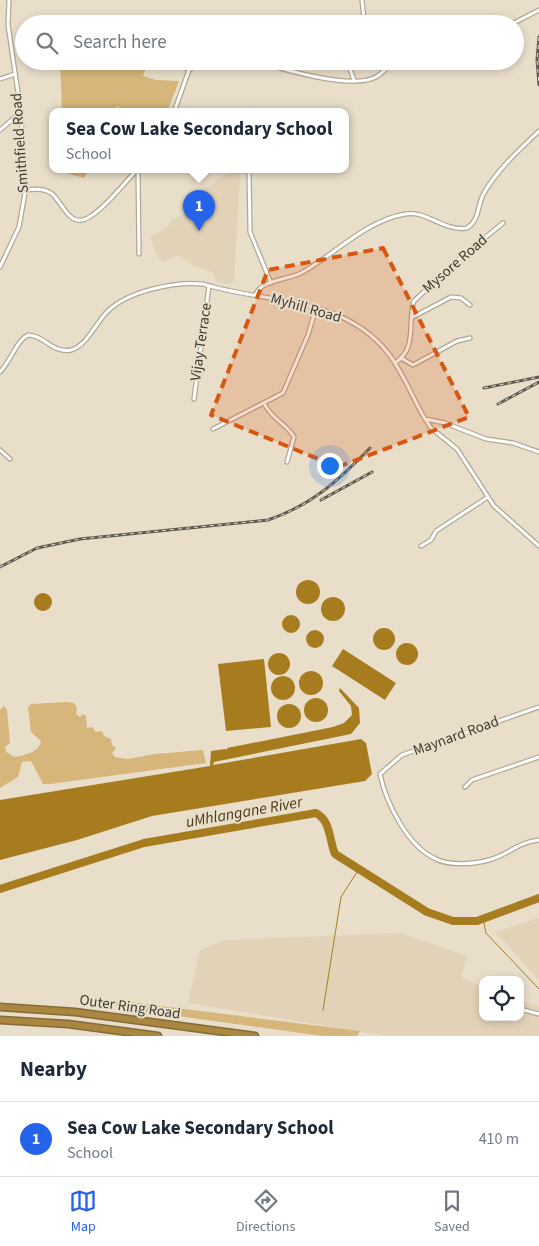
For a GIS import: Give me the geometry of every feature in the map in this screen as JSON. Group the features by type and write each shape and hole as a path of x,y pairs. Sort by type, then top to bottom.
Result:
{"highway":[{"name":"Outer Ring Road","path":"0,1007 75,1012 256,1036"},
{"name":"Outer Ring Road","path":"0,1020 68,1024 158,1036"}],"street":[{"name":"Smithfield Road","path":"0,267 19,227 25,190 20,113 8,25 9,0"},
{"path":"362,0 364,15"},
{"path":"524,18 539,10"},
{"path":"175,108 189,70"},
{"path":"288,70 314,77 354,80 376,77 383,70"},
{"path":"350,70 354,80"},
{"path":"0,79 15,74"},
{"path":"0,130 20,113"},
{"path":"256,294 260,288 271,283 301,274 368,228 404,214 414,214 445,227 467,228 476,219 481,199 488,186 539,131"},
{"path":"25,190 46,191 53,196 71,218 85,219 95,213 134,173"},
{"path":"137,173 139,254"},
{"path":"249,173 250,232 271,283"},
{"name":"Mysore Road","path":"395,363 408,348 415,299 503,223"},
{"name":"Myhill Road","path":"0,372 10,362 21,339 28,335 37,337 59,350 72,350 80,345 110,309 146,291 188,283 256,294 316,308 345,318 362,328 381,345 395,363 425,419"},
{"name":"Vijay Terrace","path":"194,399 209,286"},
{"path":"412,317 451,296 461,298 470,305"},
{"path":"213,429 264,404 284,390 316,308"},
{"path":"401,358 413,365 457,341 470,338"},
{"path":"264,404 269,413 292,432 294,437 287,462"},
{"path":"425,419 445,423 486,439 513,443 539,452"},
{"path":"425,419 431,428 457,449 498,511 539,546"},
{"path":"0,450 10,459"},
{"path":"421,546 431,540 436,531 488,497"},
{"name":"Maynard Road","path":"539,707 402,755 380,774 387,798 401,824 421,848 439,861 451,863 487,861 522,844 539,840"},
{"path":"465,787 472,780 539,757"},
{"path":"524,1010 539,1014"}],"highlighted area":[{"path":"383,248 469,417 338,467 211,415 268,270"}],"shaded area":[{"path":"60,70 145,70 143,76 156,80 179,81 169,108 120,108 117,106 116,108 62,108"},
{"path":"66,173 87,173 84,178"},
{"path":"228,173 239,173 240,175 234,282 231,282 231,285 216,282 214,273 196,267 178,255 164,263 156,254 151,237 169,226 169,222 205,205 198,193"},
{"path":"308,580 317,583 320,592 317,601 308,604 299,601 296,592 299,583"},
{"path":"43,593 49,596 52,602 49,608 43,611 37,608 34,602 37,596"},
{"path":"333,597 342,600 345,609 342,618 333,621 324,618 321,609 324,600"},
{"path":"291,615 299,620 300,624 295,632 291,633 283,628 282,624 287,616"},
{"path":"380,628 388,628 395,635 395,643 388,650 380,650 373,643 373,635"},
{"path":"311,630 319,630 324,635 322,646 311,648 306,643 306,635"},
{"path":"403,643 411,643 418,650 418,658 411,665 403,665 396,658 396,650"},
{"path":"343,649 396,683 385,700 332,666"},
{"path":"279,653 289,660 290,664 283,674 279,675 269,668 268,664 275,654"},
{"path":"264,659 271,727 226,731 218,664"},
{"path":"311,671 320,674 323,683 320,692 311,695 302,692 299,683 302,674"},
{"path":"283,676 292,679 295,688 292,697 283,700 274,697 271,688 274,679"},
{"path":"340,688 359,708 360,723 351,734 214,762 213,765 361,739 366,743 372,774 365,781 152,816 77,840 0,860 0,800 210,766 211,751 227,750 227,748 333,727 344,723 352,715 351,706 339,691"},
{"path":"316,698 325,701 328,710 325,719 316,722 307,719 304,710 307,701"},
{"path":"74,703 77,708 76,714 80,717 83,714 86,716 87,728 92,727 96,732 102,731 104,736 111,739 112,745 116,748 112,753 115,757 128,759 155,754 203,750 206,763 43,784 31,761 22,762 18,777 0,788 0,710 4,706 7,710 10,743 5,747 6,752 15,757 28,754 40,745 41,741 31,732 28,707 31,704"},
{"path":"289,704 298,707 301,716 298,725 289,728 280,725 277,716 280,707"},
{"path":"539,918 539,980 495,932"},
{"path":"400,933 467,956 461,977 479,985 479,1021 524,1021 524,1002 539,1006 539,1036 386,1036 188,1003 200,950 225,940"},
{"path":"122,1001 360,1031 357,1036 323,1036 134,1010 112,1002"}],"waterway":[{"name":"uMhlangane River","path":"0,889 144,843 316,813 321,816 327,826 335,854 427,912 453,921 477,921 539,898"},
{"path":"323,1010 341,897 359,869"},
{"path":"483,919 486,933 539,989"}],"railway":[{"path":"539,37 537,60 539,85"},
{"path":"484,388 539,377"},
{"path":"498,404 539,382"},
{"path":"0,567 37,548 80,539 268,520 298,507 323,491 370,448"},
{"path":"321,500 372,472"}],"place":[{"name":"Sea Cow Lake Secondary School","path":"199,231"}]}
